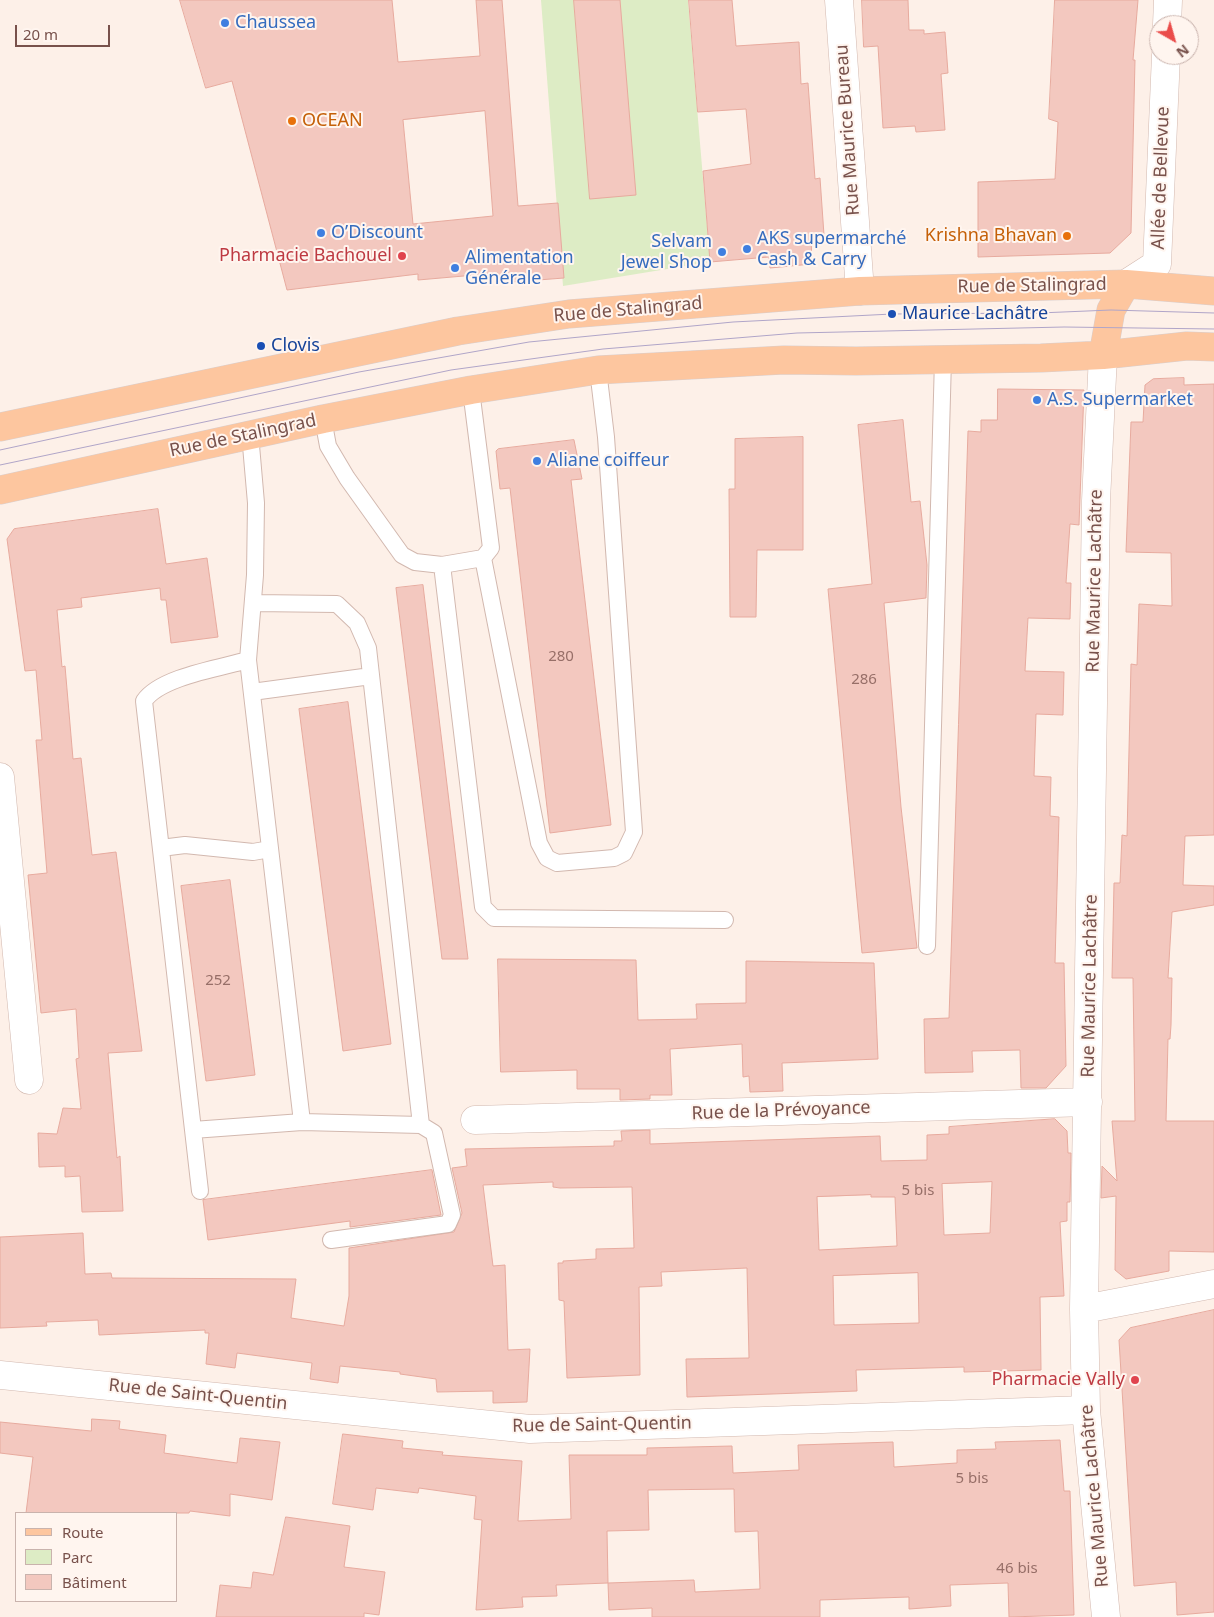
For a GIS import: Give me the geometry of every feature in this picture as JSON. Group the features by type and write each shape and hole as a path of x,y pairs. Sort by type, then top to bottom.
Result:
{"main road":[{"name":"Rue de Stalingrad","path":"0,427 458,330 569,314 860,291 1126,284"},
{"name":"Rue de Stalingrad","path":"0,490 323,419 471,390 598,370 784,360 943,360 1103,355 1111,310 1126,284"},
{"path":"1126,284 1214,291"},
{"path":"1103,355 1187,346 1214,348"}],"street":[{"name":"Rue Maurice Bureau","path":"838,0 860,291"},
{"path":"1167,15 1168,0"},
{"name":"Allée de Bellevue","path":"1126,284 1157,264 1166,65"},
{"name":"Rue Maurice Lachâtre","path":"1103,355 1096,501 1084,1309 1086,1410 1106,1617"},
{"path":"0,777 29,1080"},
{"name":"Rue de la Prévoyance","path":"475,1120 1088,1102"},
{"path":"1084,1309 1214,1284"},
{"name":"Rue de Saint-Quentin","path":"0,1374 530,1429 1086,1410"}],"lane":[{"path":"926,946 943,360"},
{"path":"483,558 539,843 547,858 557,863 614,858 624,853 634,832 606,437 598,370"},
{"path":"323,419 328,446 402,555 415,562 442,565 483,558 491,548 471,390"},
{"path":"250,434 256,503 253,603 248,660 302,1122"},
{"path":"442,565 483,907 494,918 725,920"},
{"path":"253,603 337,604 358,622 368,648 421,1125"},
{"path":"200,1190 144,701 148,694 169,682 248,660"},
{"path":"252,692 371,676"},
{"path":"161,848 185,845 253,852 270,849"},
{"path":"193,1130 302,1122 421,1125 434,1133 452,1216 448,1224 331,1240"}],"green space":[{"path":"541,0 688,0 710,262 563,286"}],"building":[{"path":"180,0 392,0 398,62 480,56 476,0 502,0 518,206 558,203 564,278 499,283 498,273 418,280 418,274 287,290 232,81 206,88","holes":["485,111 493,216 413,224 403,120"]},
{"path":"574,0 620,0 636,195 590,199"},
{"path":"689,0 732,0 736,46 799,42 801,84 808,83 815,179 820,178 824,235 811,236 812,264 770,268 769,257 710,262 703,171 751,164 746,109 698,112"},
{"path":"862,0 908,0 909,30 924,30 924,34 945,32 948,73 941,74 945,130 916,132 915,126 883,128 878,46 864,47"},
{"path":"1055,0 1138,0 1133,60 1135,60 1131,233 1110,253 978,257 978,182 1055,179 1058,122 1049,119"},
{"path":"1184,378 1184,385 1214,384 1214,835 1185,836 1183,885 1214,886 1214,905 1172,912 1168,978 1172,978 1171,1025 1170,1039 1168,1039 1166,1121 1214,1121 1214,1252 1169,1251 1169,1271 1126,1279 1115,1270 1116,1196 1101,1198 1102,1166 1117,1181 1112,1121 1135,1121 1133,978 1112,978 1114,883 1120,883 1122,835 1127,836 1131,664 1137,665 1139,604 1172,606 1171,553 1126,552 1131,422 1143,422 1145,385 1153,379"},
{"path":"998,389 1084,390 1079,525 1070,524 1066,583 1071,583 1070,619 1028,618 1025,671 1064,672 1063,715 1036,714 1034,776 1051,777 1050,816 1059,817 1055,963 1064,963 1066,1066 1046,1088 1021,1088 1020,1050 972,1051 973,1072 925,1073 924,1019 949,1018 968,431 981,432 981,420 997,420"},
{"path":"903,420 911,502 920,501 927,565 926,598 884,603 901,807 917,948 862,953 828,589 872,584 858,425"},
{"path":"803,437 803,550 757,550 756,617 730,617 729,489 735,489 735,439"},
{"path":"574,440 582,479 571,480 611,825 550,833 510,488 500,489 496,451 498,449"},
{"path":"158,509 166,564 207,558 218,637 171,643 166,600 161,600 160,588 81,598 82,607 57,610 62,667 65,666 73,759 81,758 92,855 116,852 142,1051 108,1053 117,1158 120,1156 123,1211 82,1212 80,1176 65,1177 65,1166 39,1167 38,1133 57,1134 63,1108 81,1109 76,1059 79,1058 76,1009 41,1013 28,875 47,873 36,740 42,740 36,670 25,671 7,539 14,529"},
{"path":"423,585 468,959 442,959 396,588"},
{"path":"348,702 391,1044 343,1051 299,709"},
{"path":"230,880 255,1075 206,1081 181,886"},
{"path":"498,959 636,960 638,1020 697,1019 696,1004 746,1003 746,961 874,963 878,1059 782,1063 783,1091 750,1092 749,1076 743,1077 742,1044 670,1049 672,1095 650,1095 650,1099 620,1100 620,1089 577,1089 577,1070 501,1072"},
{"path":"1055,1119 1067,1131 1068,1153 1071,1153 1070,1202 1067,1202 1067,1221 1060,1222 1064,1296 1040,1297 1041,1370 964,1372 964,1367 856,1370 857,1391 687,1397 686,1359 749,1358 747,1268 661,1272 662,1286 639,1287 640,1375 567,1378 564,1301 559,1300 558,1263 596,1259 596,1249 634,1248 632,1187 560,1188 553,1187 553,1182 483,1185 493,1266 505,1265 508,1350 530,1349 527,1402 493,1403 493,1391 437,1392 436,1379 400,1374 400,1372 340,1366 338,1383 310,1379 312,1363 237,1353 235,1368 206,1364 209,1333 205,1333 205,1330 99,1335 98,1320 46,1322 47,1326 0,1328 0,1237 83,1233 85,1274 111,1273 112,1278 296,1279 291,1318 344,1326 349,1296 349,1248 454,1232 462,1213 452,1168 467,1166 465,1149 614,1146 614,1141 622,1141 621,1131 650,1130 650,1144 880,1136 881,1161 927,1160 927,1135 949,1134 949,1127","holes":["992,1182 990,1233 944,1235 942,1184","871,1195 871,1197 895,1197 897,1246 819,1250 817,1197","918,1273 919,1323 834,1325 833,1276"]},
{"path":"432,1170 441,1215 350,1227 350,1221 208,1240 203,1200"},
{"path":"1214,1310 1214,1612 1177,1615 1176,1582 1134,1586 1119,1340 1130,1328"},
{"path":"92,1419 120,1421 119,1429 166,1435 164,1453 237,1463 240,1438 280,1442 272,1500 230,1494 230,1516 190,1511 189,1513 26,1512 33,1457 0,1453 0,1422 91,1431"},
{"path":"343,1434 403,1441 402,1448 443,1452 442,1455 522,1461 518,1521 571,1519 569,1455 647,1455 647,1448 732,1446 733,1473 799,1470 798,1445 893,1442 894,1467 957,1463 957,1450 996,1449 995,1442 1060,1440 1064,1491 1070,1491 1074,1615 1009,1617 1008,1583 950,1585 951,1606 909,1609 909,1597 820,1600 820,1617 652,1617 652,1608 609,1610 608,1583 556,1585 557,1596 522,1597 523,1607 476,1610 482,1520 474,1519 476,1496 419,1488 418,1493 376,1488 373,1510 333,1504","holes":["734,1489 735,1532 758,1531 760,1589 695,1592 694,1580 608,1583 607,1531 649,1530 648,1490"]},
{"path":"286,1517 350,1526 344,1567 385,1572 379,1615 364,1613 364,1617 216,1617 220,1585 251,1588 253,1572 273,1575"}],"tram line":[{"path":"0,450 359,372 529,342 733,322 892,314 1039,313 1111,310 1214,313"},
{"path":"0,465 451,370 603,349 797,333 1064,327 1214,329"}],"place":[{"name":"Chaussea","path":"225,23"},
{"name":"OCEAN","path":"292,121"},
{"name":"O’Discount","path":"321,233"},
{"name":"Krishna Bhavan","path":"1067,236"},
{"name":"AKS supermarché Cash & Carry","path":"747,249"},
{"name":"Selvam Jewel Shop","path":"722,252"},
{"name":"Pharmacie Bachouel","path":"402,256"},
{"name":"Alimentation Générale","path":"455,268"},
{"name":"Maurice Lachâtre","path":"892,314"},
{"name":"Clovis","path":"261,346"},
{"name":"A.S. Supermarket","path":"1037,400"},
{"name":"Aliane coiffeur","path":"537,461"},
{"name":"Pharmacie Vally","path":"1135,1380"}]}
